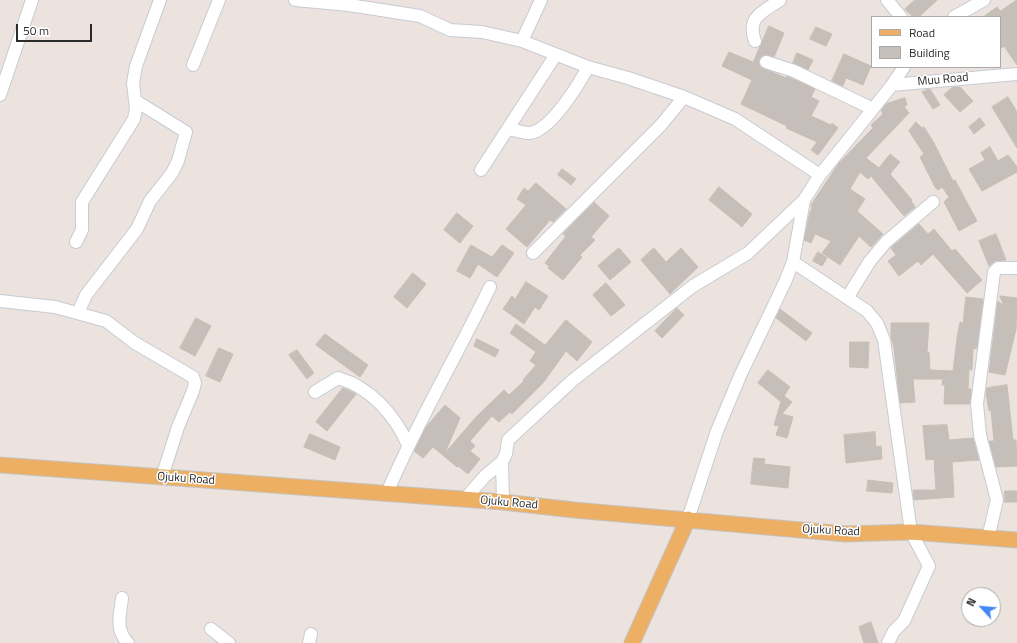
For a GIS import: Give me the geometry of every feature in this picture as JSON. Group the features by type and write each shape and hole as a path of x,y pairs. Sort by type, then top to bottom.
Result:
{"main road":[{"name":"Ojuku Road","path":"0,465 503,502 574,510 846,534 911,532 1017,540"},
{"path":"632,643 688,519"}],"street":[{"path":"0,95 32,0"},
{"path":"76,242 82,230 82,202 134,118 136,101 134,83 136,66 160,0"},
{"path":"193,65 219,0"},
{"path":"295,0 349,5 420,16 450,30 482,32 522,41 555,56 684,97 735,119 820,175"},
{"path":"522,41 541,0"},
{"path":"755,41 752,28 756,17 780,0"},
{"path":"887,0 900,16"},
{"path":"956,16 984,0"},
{"path":"481,170 555,56"},
{"path":"766,62 794,71 873,109"},
{"path":"508,129 530,133 542,127 570,100 588,67"},
{"path":"464,499 485,476 502,462 506,454 508,440 573,380 693,286 748,253 804,200 820,175 892,85 903,68"},
{"name":"Muu Road","path":"892,85 1017,74"},
{"path":"533,253 661,125 684,97"},
{"path":"78,313 86,295 137,229 150,202 158,193 178,161 184,142 186,132 136,101"},
{"path":"688,519 717,431 740,376 793,262 804,200"},
{"path":"848,298 870,261 886,242 933,202"},
{"path":"793,262 867,311 877,323 884,340 911,532 929,566 904,621 894,631 888,643"},
{"path":"988,538 997,500 980,435 977,404 978,384 994,272 998,268 1017,268"},
{"path":"387,493 408,445 468,333 490,287"},
{"path":"0,301 55,307 106,321 135,343 193,377 195,383 193,391 178,427 162,477"},
{"path":"315,392 338,378 352,382 373,398 386,411 401,431 408,445"},
{"path":"502,462 503,502"},
{"path":"122,598 119,619 120,635 128,643"},
{"path":"211,629 229,643"}],"building":[{"path":"915,0 937,0 920,16 912,16 905,9"},
{"path":"1017,0 1017,65 1004,46 1001,48 1001,16 984,16 997,7 1000,11"},
{"path":"769,26 784,33 774,57 765,55 761,57 759,60 760,67 786,78 787,76 815,89 811,97 819,101 811,116 831,125 832,123 838,128 818,155 811,150 817,142 786,128 787,126 741,104 752,80 722,66 729,52 753,62"},
{"path":"816,27 832,34 826,46 810,39"},
{"path":"797,53 813,60 808,70 793,63"},
{"path":"844,54 871,66 863,85 846,78 843,86 832,81"},
{"path":"953,87 960,87 973,101 960,112 944,95"},
{"path":"930,89 940,105 933,109 922,92"},
{"path":"1008,97 1017,112 1017,148 992,107"},
{"path":"905,98 907,105 904,107 909,113 866,158 879,168 890,154 900,162 890,174 912,200 911,201 915,207 904,216 871,176 868,179 860,172 850,189 865,199 857,211 883,234 871,247 859,236 840,265 822,253 831,241 815,234 811,243 804,240 812,208 811,205 839,163 873,128 871,125 883,114 881,110 886,104"},
{"path":"980,118 985,125 974,134 969,127"},
{"path":"916,122 922,128 924,127 934,143 953,181 955,180 977,221 959,231 944,202 949,197 942,187 938,190 935,187 920,157 924,154 909,131"},
{"path":"990,147 998,161 1008,155 1017,167 1017,172 982,191 969,169 985,160 981,153"},
{"path":"562,169 576,179 571,185 558,175"},
{"path":"536,183 566,209 553,222 550,220 527,247 506,229 526,205 517,199 524,188 528,191"},
{"path":"719,187 752,214 742,227 709,200"},
{"path":"594,202 609,216 591,237 595,240 580,255 582,257 563,280 548,268 549,266 545,263 566,236 563,234"},
{"path":"457,213 473,226 460,243 444,230"},
{"path":"919,224 928,234 934,229 952,251 955,249 982,280 967,293 933,254 921,265 918,261 899,276 888,261 896,255 891,248"},
{"path":"996,234 1006,260 995,261 989,266 979,241"},
{"path":"471,245 492,257 502,245 514,253 497,277 478,264 470,278 457,271"},
{"path":"619,248 631,262 610,280 598,266"},
{"path":"654,248 666,262 681,248 698,267 670,294 641,260"},
{"path":"818,252 827,258 822,266 813,261"},
{"path":"413,273 426,284 407,308 394,297"},
{"path":"526,282 548,296 539,310 535,307 524,324 503,309 512,296 515,299"},
{"path":"606,283 625,305 611,316 593,295"},
{"path":"1000,296 1017,298 1016,329 1005,375 989,372 998,301 1004,306"},
{"path":"966,297 983,299 977,348 973,349 972,370 969,369 968,389 971,389 970,404 944,404 945,385 942,385 943,379 913,379 915,402 900,403 894,348 891,337 891,323 929,323 927,352 929,352 930,370 953,371 957,338 960,322 963,323"},
{"path":"677,308 684,315 662,338 655,331"},
{"path":"780,309 812,333 806,341 776,318"},
{"path":"196,318 211,326 195,356 180,348"},
{"path":"566,320 592,342 577,361 566,351 543,383 512,414 510,412 499,422 492,416 470,441 475,446 470,451 480,459 468,474 433,447 423,458 414,451 426,427 445,405 460,418 445,453 477,416 504,390 509,395 524,381 523,380 536,365 530,361 536,352 510,333 516,324 545,345"},
{"path":"325,334 368,365 360,377 316,345"},
{"path":"477,339 499,350 495,357 474,346"},
{"path":"850,342 869,342 868,368 850,367"},
{"path":"219,348 233,354 220,382 206,376"},
{"path":"297,350 314,373 307,379 289,355"},
{"path":"768,370 790,387 784,396 792,402 782,414 793,417 787,438 776,435 779,426 774,425 782,398 780,401 758,383"},
{"path":"1007,385 1013,440 1016,440 1017,466 996,467 989,441 994,441 991,410 989,411 986,393 987,388"},
{"path":"343,388 356,394 327,431 316,422"},
{"path":"947,425 949,440 973,438 979,460 952,462 954,497 914,500 913,490 936,490 934,459 926,460 923,426"},
{"path":"875,432 876,447 881,446 882,459 846,463 844,435"},
{"path":"310,434 340,447 335,460 304,447"},
{"path":"754,458 765,459 764,464 790,467 788,488 751,484"},
{"path":"868,480 893,483 892,493 867,491"},
{"path":"1005,491 1017,491 1017,502 1004,502"},
{"path":"871,622 878,643 864,643 859,627"}]}
